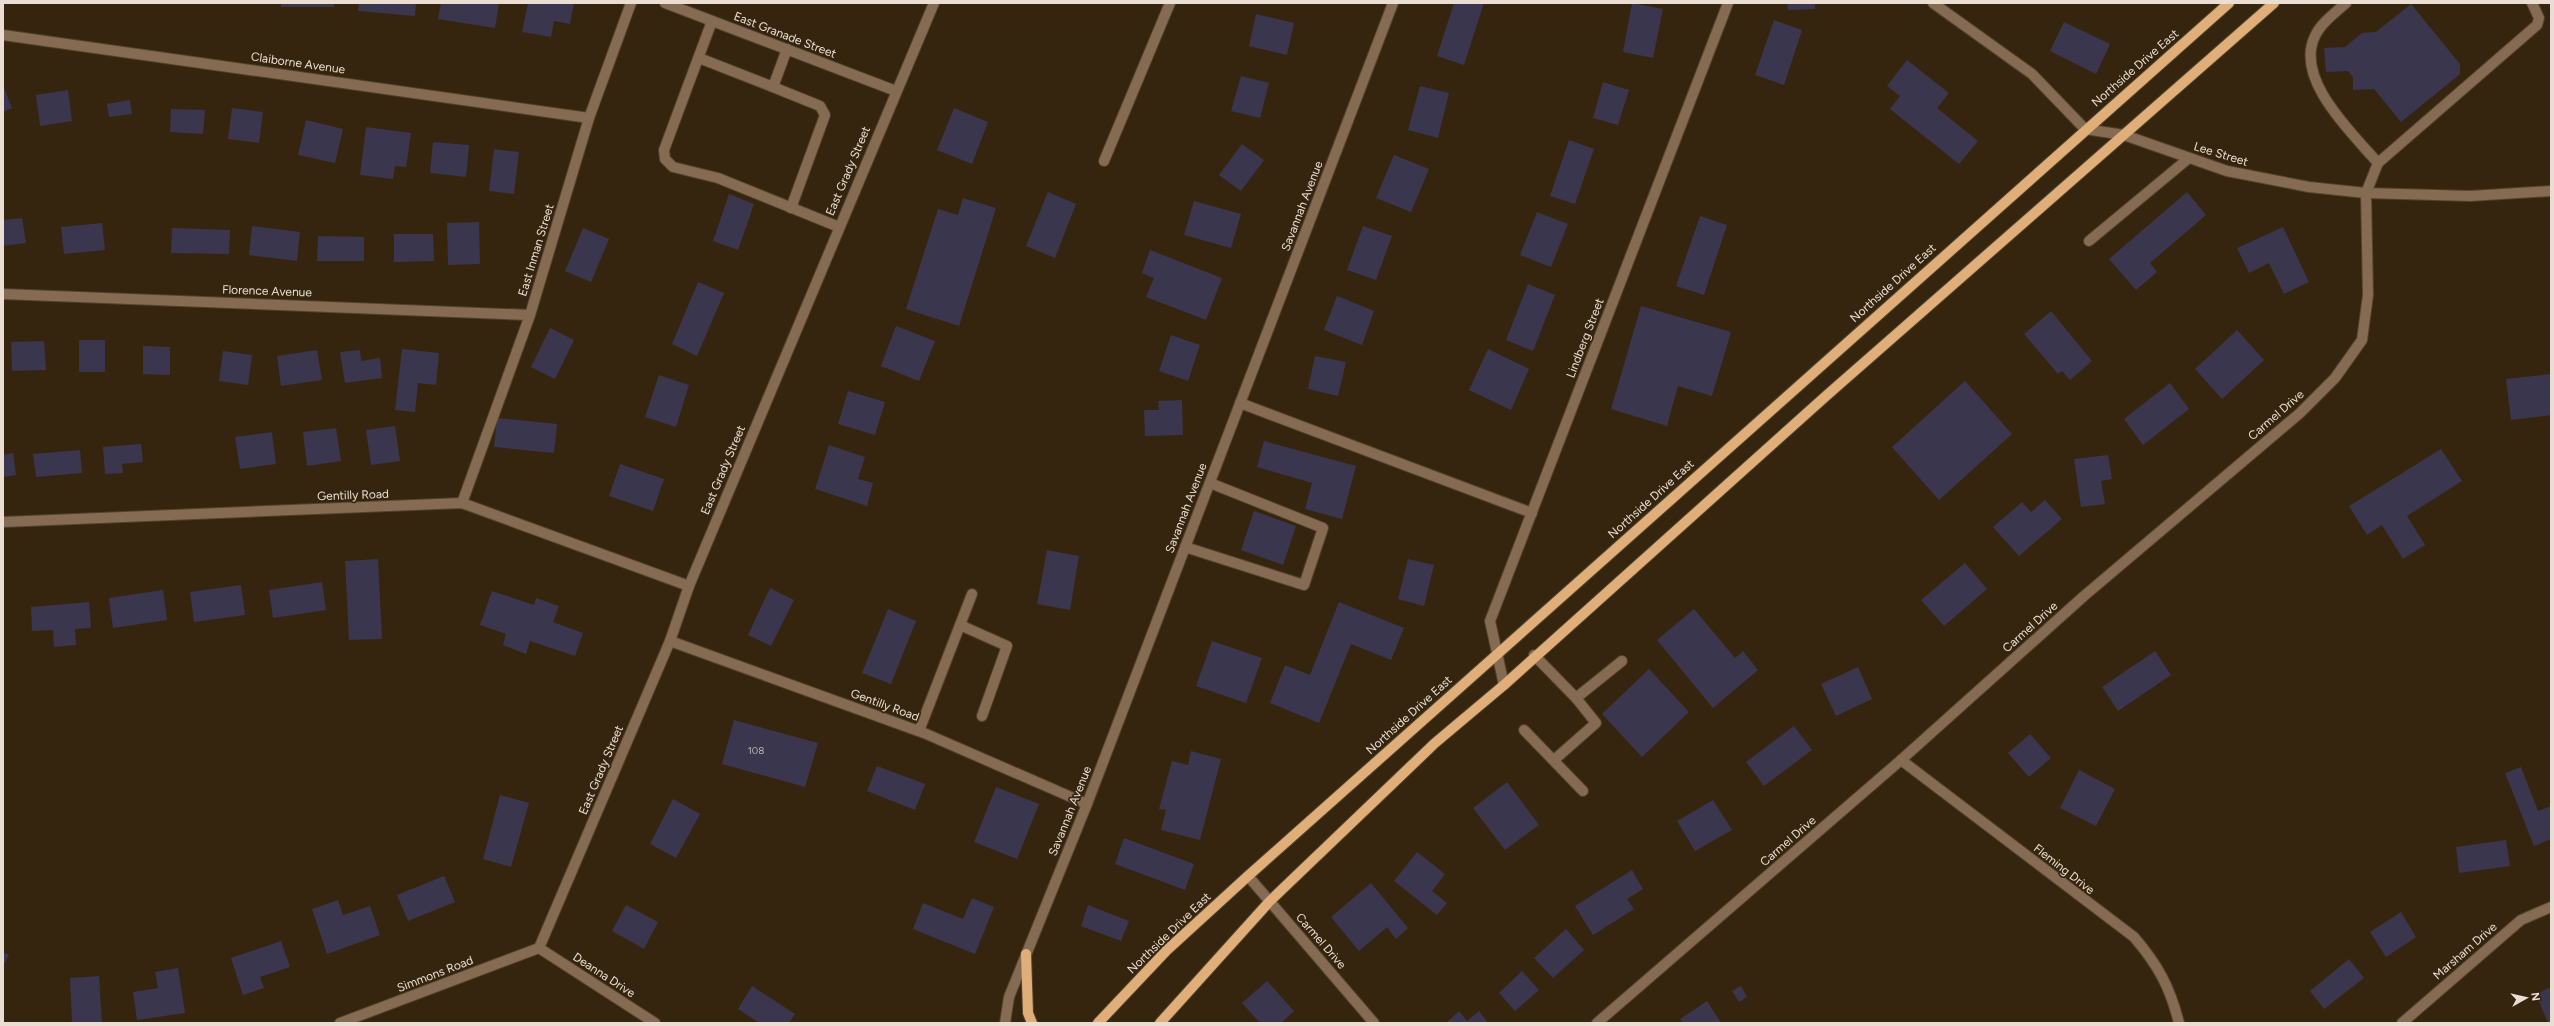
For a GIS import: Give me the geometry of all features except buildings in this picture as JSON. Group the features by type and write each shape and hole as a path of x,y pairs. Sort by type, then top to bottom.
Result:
{"main road":[{"name":"Northside Drive East","path":"1098,1023 1167,950 1248,876 2085,129 2229,3"},
{"path":"1160,1023 1269,902 1435,743 1504,685 1534,655 1832,390 2274,3"},
{"path":"1026,954 1028,1013 1032,1023"}],"street":[{"name":"East Inman Street","path":"462,504 530,315 589,118 631,3"},
{"name":"East Granade Street","path":"665,3 896,91"},
{"name":"East Grady Street","path":"539,948 670,641 689,586 934,3"},
{"path":"1104,161 1170,3"},
{"name":"Savannah Avenue","path":"1005,1023 1009,997 1087,804 1393,3"},
{"name":"Lindberg Street","path":"1504,685 1490,622 1728,3"},
{"path":"1933,3 2032,74 2085,129"},
{"path":"2346,3 2326,21 2314,37 2311,72 2318,87 2341,121 2378,163"},
{"path":"2366,193 2378,163 2537,25 2539,18 2532,3"},
{"path":"712,21 664,150 665,159 672,167 718,178 839,228"},
{"name":"Claiborne Avenue","path":"3,35 589,118"},
{"path":"772,87 787,49"},
{"path":"699,58 820,106 825,115 824,124 791,208"},
{"name":"Lee Street","path":"2085,129 2124,135 2228,171 2309,187 2366,193 2470,196 2551,191"},
{"path":"2089,241 2189,158"},
{"name":"Carmel Drive","path":"1597,1023 1901,760 2084,596 2300,412 2335,378 2362,340 2368,295 2366,193"},
{"name":"Florence Avenue","path":"3,294 530,315"},
{"path":"1240,403 1532,513"},
{"path":"1185,547 1304,585 1323,528 1210,483"},
{"name":"Gentilly Road","path":"3,522 462,504 689,586"},
{"path":"919,731 972,594"},
{"path":"960,625 1007,646 982,716"},
{"name":"Gentilly Road","path":"670,641 919,731 1087,804"},
{"path":"1534,655 1576,698 1596,723 1554,760"},
{"path":"1576,698 1622,661"},
{"path":"1524,730 1583,791"},
{"name":"Fleming Drive","path":"1901,760 2134,937 2154,960 2172,994 2179,1023"},
{"name":"Carmel Drive","path":"1248,876 1374,1023"},
{"name":"Marsham Drive","path":"2402,1023 2521,920 2551,907"},
{"name":"Simmons Road","path":"340,1023 539,948"},
{"name":"Deanna Drive","path":"539,948 655,1023"}]}
